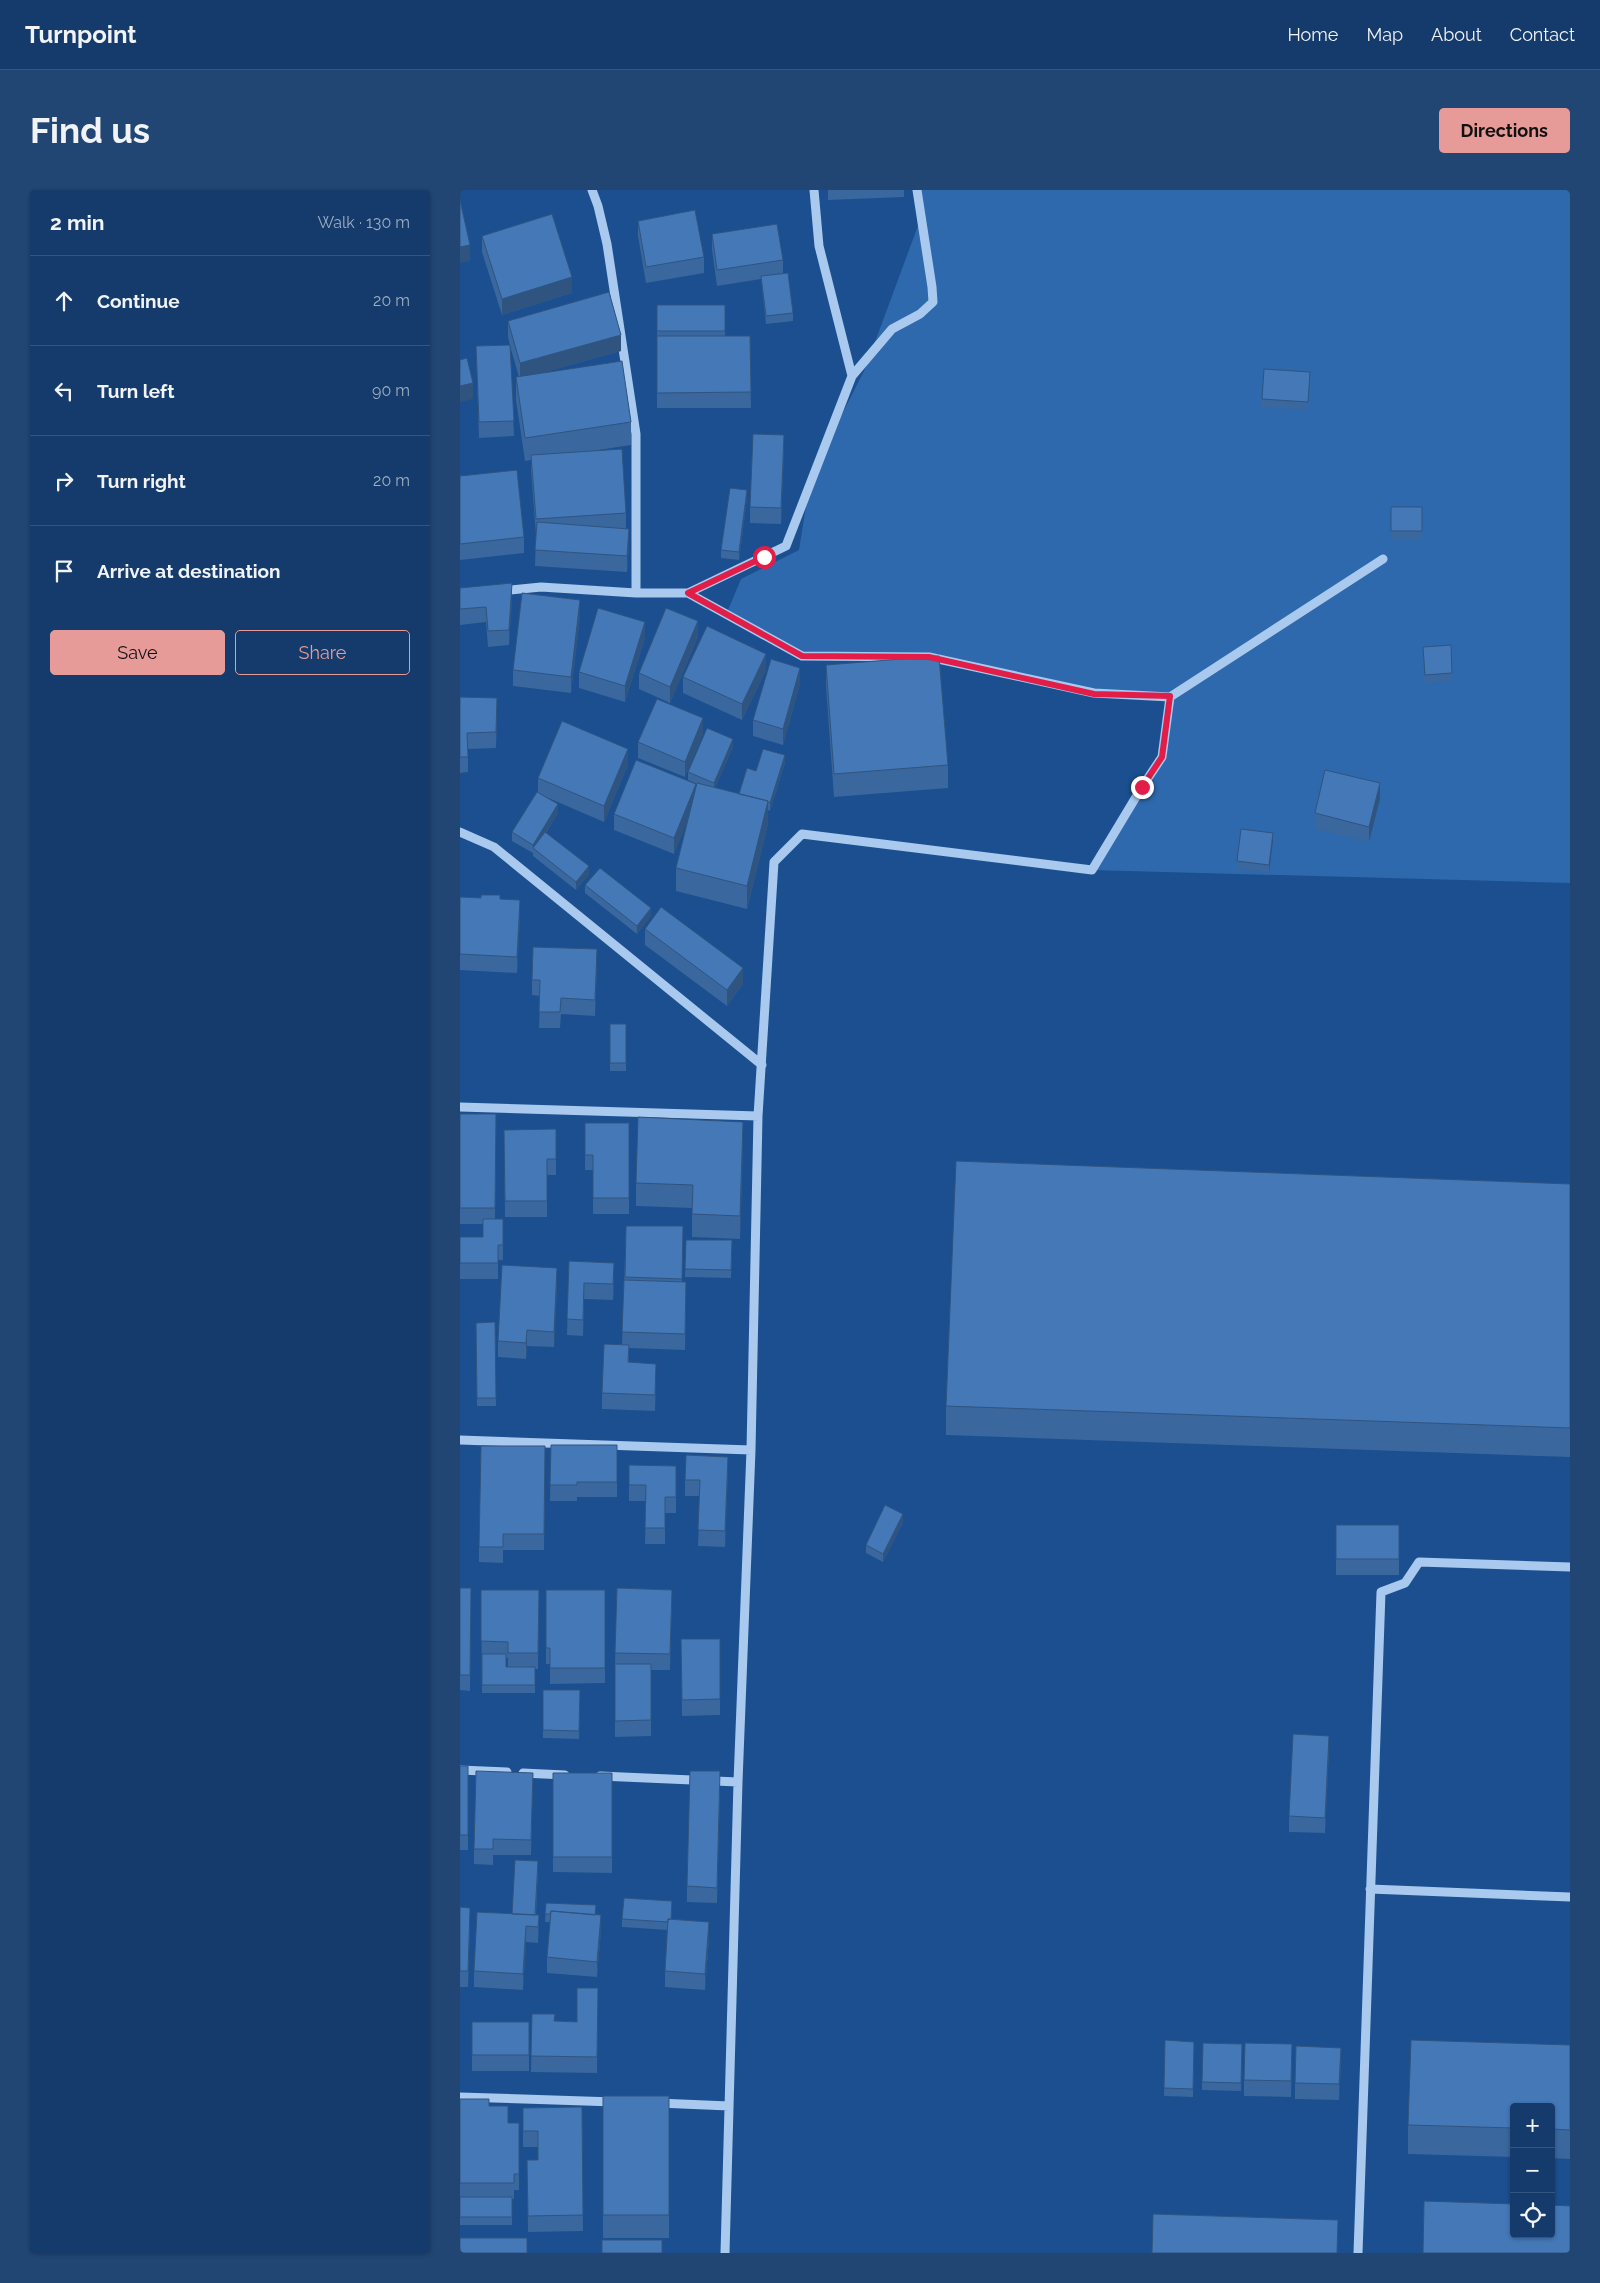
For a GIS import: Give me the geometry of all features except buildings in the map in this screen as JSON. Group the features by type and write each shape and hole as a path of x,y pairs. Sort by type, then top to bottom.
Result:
{"street":[{"path":"592,190 607,244 636,434 636,593"},
{"path":"814,190 819,246 852,376"},
{"path":"487,592 541,587 636,593 688,593 786,546 852,376 892,330 920,314 933,302 917,190"},
{"path":"688,593 802,656 929,657 1094,694 1170,696 1382,559"},
{"path":"725,2253 738,1782 751,1450 758,1116 774,862 802,834 1092,870 1162,757 1170,696"},
{"path":"460,832 494,847 762,1065"},
{"path":"460,1107 758,1116"},
{"path":"460,1440 751,1450"},
{"path":"1358,2253 1380,1592 1405,1583 1419,1562 1570,1567"},
{"path":"460,1770 579,1776"},
{"path":"589,1776 738,1782"},
{"path":"1370,1889 1570,1897"},
{"path":"460,2097 629,2103"},
{"path":"649,2103 729,2106"}],"shaded area":[{"path":"915,190 1570,190 1570,883 1092,870 1162,757 1170,697 1094,693 929,657 802,656 726,615 741,579 799,550 811,475 865,369 919,223"}],"route":[{"path":"764,557 688,593 802,656 929,657 1094,694 1170,696 1162,757 1142,787"}]}
